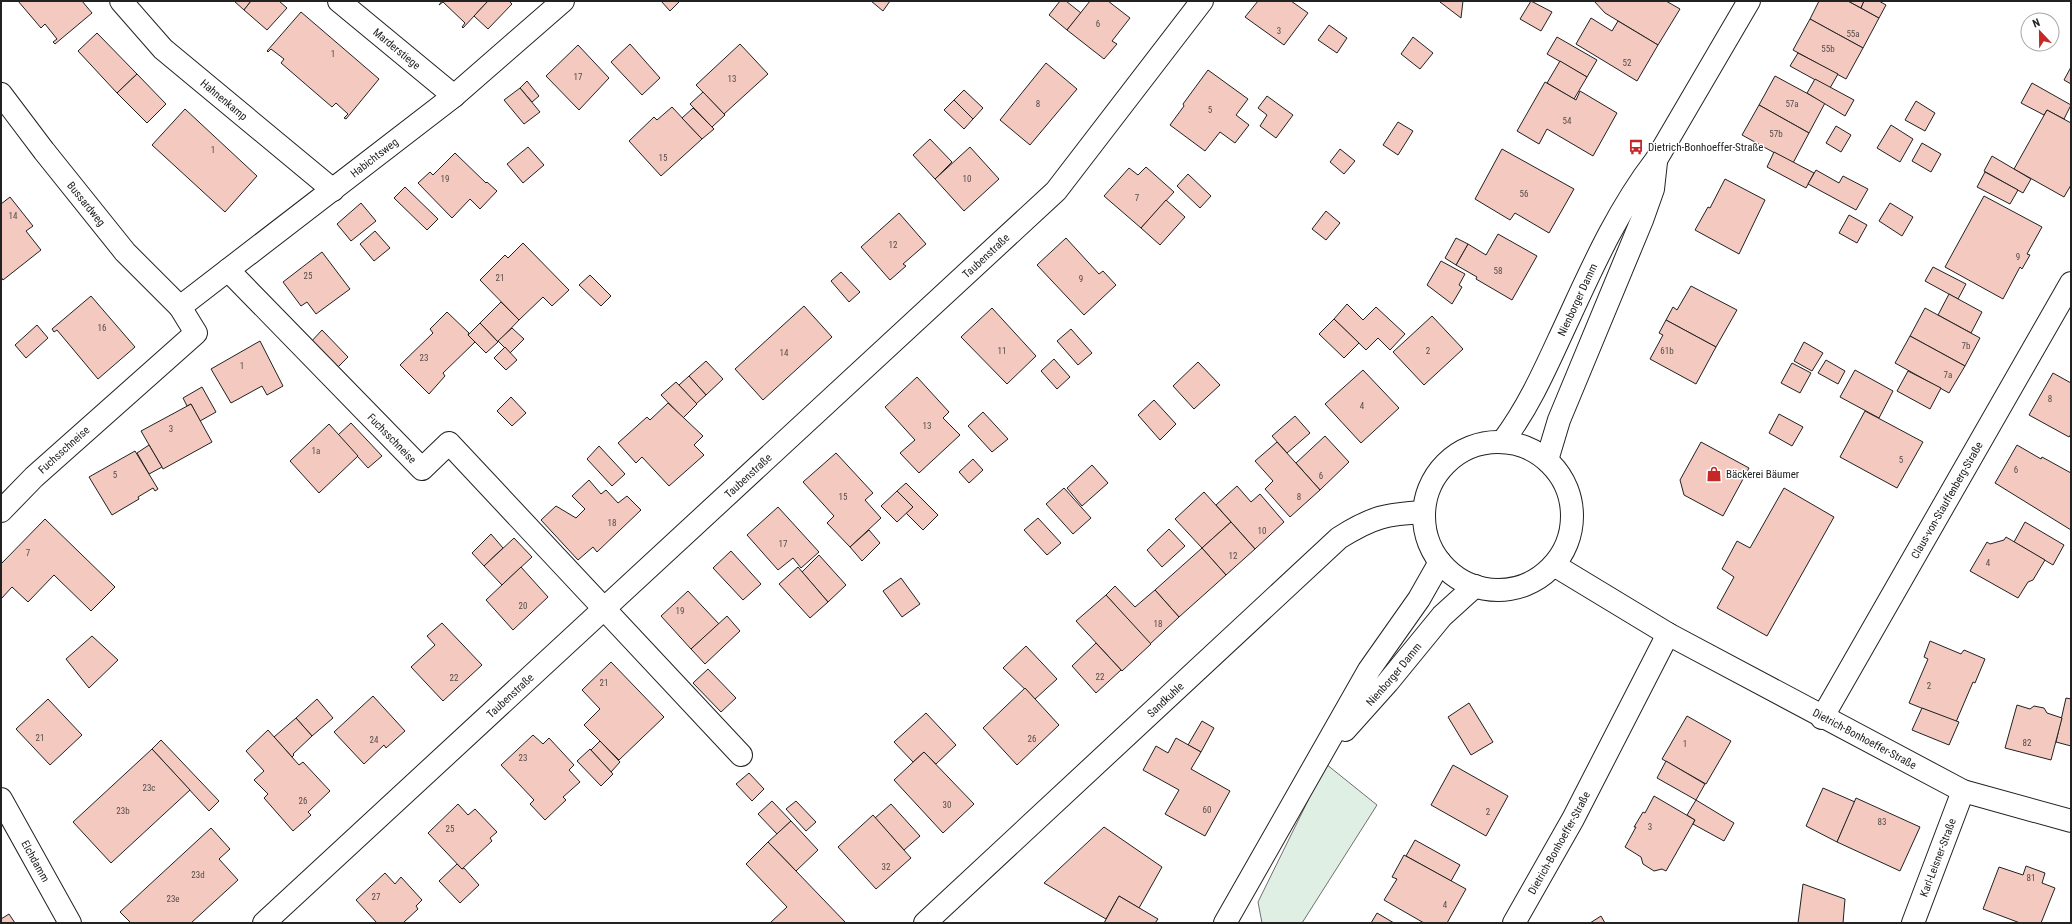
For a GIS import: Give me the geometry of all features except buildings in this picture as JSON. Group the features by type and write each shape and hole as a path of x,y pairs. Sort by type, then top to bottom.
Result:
{"street":[{"name":"Hahnenkamp","path":"121,1 163,49 333,190"},
{"name":"Marderstiege","path":"339,1 454,96"},
{"name":"Habichtsweg","path":"180,307 454,96 563,1"},
{"name":"Taubenstraße","path":"264,923 1056,191 1202,1"},
{"name":"Nienborger Damm","path":"1503,441 1529,403 1615,223 1641,180 1656,160 1749,1"},
{"name":"Bussardweg","path":"1,94 44,151 125,252 180,307"},
{"name":"Nienborger Damm","path":"1547,460 1559,420 1644,214 1653,189 1656,160"},
{"name":"Fuchsschneise","path":"228,270 422,469 448,443 603,609"},
{"name":"Claus-von-Stauffenberg-Straße","path":"1822,718 2071,283"},
{"name":"Fuchsschneise","path":"1,511 34,477 196,334 180,307"},
{"path":"1503,441 1543,456 1547,460 1557,470 1567,487 1572,506 1572,526 1566,545 1554,565 1540,577 1519,586 1497,589 1475,586 1456,579 1440,562 1432,547 1426,530 1424,512 1429,489 1441,469 1458,453 1479,444 1503,441"},
{"name":"Sandkuhle","path":"925,923 1339,538 1363,523 1382,516 1424,512"},
{"name":"Nienborger Damm","path":"1225,923 1314,764 1369,670 1411,611 1440,562"},
{"name":"Dietrich-Bonhoeffer-Straße","path":"1554,565 1586,586 1668,634 1822,718 1963,791 2071,821"},
{"name":"Nienborger Damm","path":"1314,764 1388,682 1442,616 1475,586"},
{"path":"603,609 741,756"},
{"name":"Dietrich-Bonhoeffer-Straße","path":"1514,923 1573,819 1668,634"},
{"name":"Karl-Leisner-Straße","path":"1913,923 1963,791"},
{"name":"Elchdamm","path":"1,799 70,923"}],"green space":[{"path":"1326,764 1377,805 1302,923 1262,923 1258,902"}],"place":[{"name":"Dietrich-Bonhoeffer-Straße","path":"1636,147"},
{"name":"Bäckerei Bäumer","path":"1714,474"}]}
